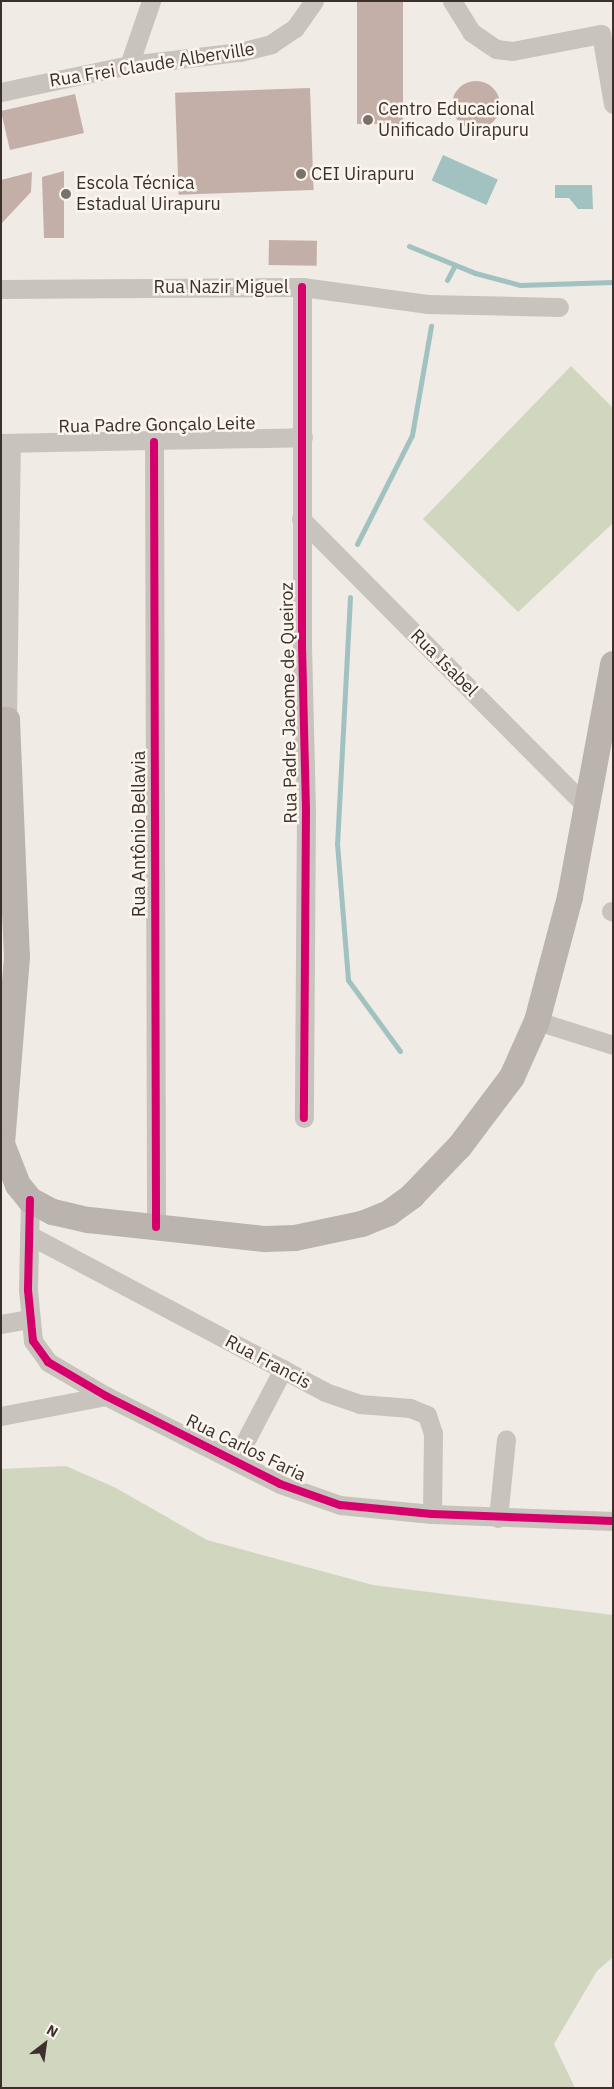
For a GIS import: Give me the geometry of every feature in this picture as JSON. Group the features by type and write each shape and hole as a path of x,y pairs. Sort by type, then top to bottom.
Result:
{"main road":[{"path":"4,720 16,957 2,1144 18,1186 30,1200 53,1212 89,1220 266,1239 295,1238 362,1224 389,1213 426,1183 492,1106 512,1078 537,1022 570,897 613,664"}],"street":[{"path":"129,65 150,1"},
{"name":"Rua Frei Claude Alberville","path":"1,92 129,65 240,52 271,44 295,28 314,1"},
{"path":"452,1 471,32 489,46 512,51 547,46 601,34 607,57 613,104"},
{"name":"Rua Nazir Miguel","path":"1,289 302,287 427,304 559,307"},
{"name":"Rua Padre Jacome de Queiroz","path":"302,287 303,437 301,518 306,810 304,1118"},
{"name":"Rua Padre Gonçalo Leite","path":"6,443 154,442 303,437"},
{"name":"Rua Antônio Bellavia","path":"154,442 156,1227"},
{"path":"4,720 6,443"},
{"name":"Rua Isabel","path":"301,518 586,806"},
{"path":"537,1022 613,1045"},
{"name":"Rua Carlos Faria","path":"30,1200 29,1319 32,1341 48,1362 106,1396 280,1484 340,1505 498,1518 613,1521"},
{"name":"Rua Francis","path":"29,1235 341,1398 360,1404 410,1408 427,1415 433,1433 432,1514"},
{"path":"1,1324 29,1319"},
{"path":"235,1461 283,1369"},
{"path":"1,1416 106,1396"},
{"path":"498,1518 506,1439"}],"green space":[{"path":"571,366 613,408 613,523 518,612 423,519"},
{"path":"66,1466 116,1488 207,1540 373,1585 613,1615 613,1957 597,1971 554,2044 575,2088 1,2088 1,1469"}],"water":[{"path":"443,155 498,179 486,205 432,181"},
{"path":"555,185 592,185 593,209 578,209 569,198 555,198"}],"building":[{"path":"357,1 403,1 403,124 357,124"},
{"path":"476,81 485,83 493,88 498,96 500,105 498,114 493,122 485,127 476,129 467,127 459,122 454,114 452,105 454,96 459,88 467,83"},
{"path":"310,88 314,190 179,195 175,93"},
{"path":"75,94 84,133 10,150 1,111"},
{"path":"64,171 64,238 44,238 42,177"},
{"path":"32,172 31,192 1,224 1,180"},
{"path":"269,240 317,241 317,266 269,265"}],"waterway":[{"path":"409,246 475,273 520,285 613,282"},
{"path":"447,280 455,265"},
{"path":"357,544 412,435 431,326"},
{"path":"350,597 337,843 348,980 400,1051"}],"cycle path":[{"path":"302,287 302,646 306,810 304,1118"},
{"path":"154,442 156,1227"},
{"path":"30,1200 28,1290 33,1341 48,1362 106,1396 280,1484 340,1505 432,1514 613,1521"}],"place":[{"name":"Centro Educacional Unificado Uirapuru","path":"368,120"},
{"name":"CEI Uirapuru","path":"301,174"},
{"name":"Escola Técnica Estadual Uirapuru","path":"66,194"}]}
